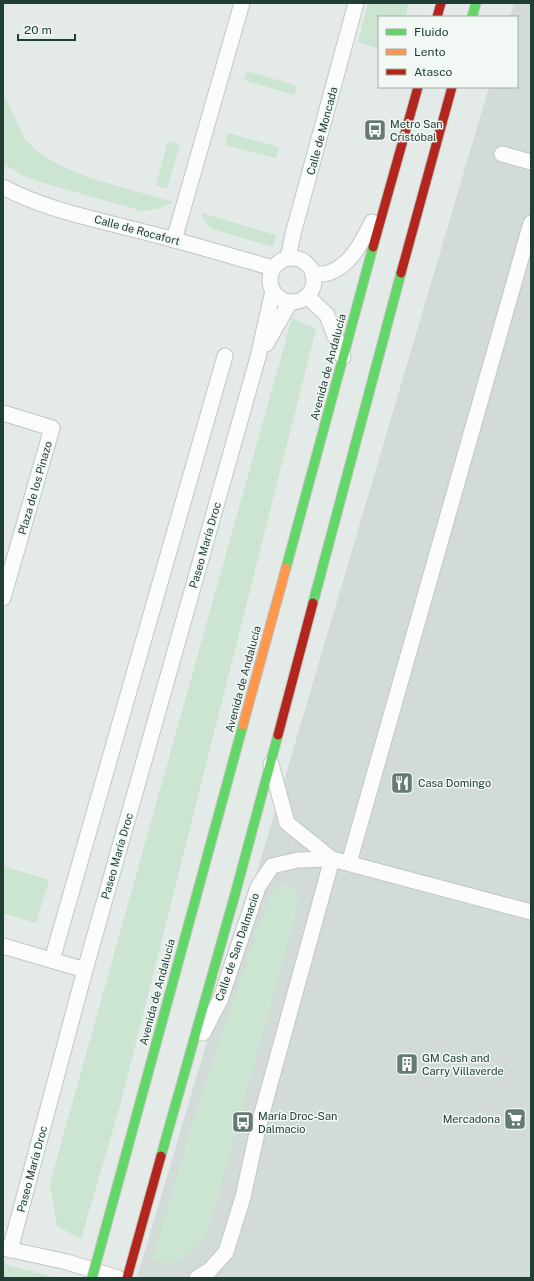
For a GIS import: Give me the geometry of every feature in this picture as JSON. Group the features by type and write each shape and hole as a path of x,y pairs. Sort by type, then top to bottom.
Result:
{"main road":[{"path":"437,16 441,3"},
{"path":"472,16 476,3"},
{"name":"Avenida de Andalucía","path":"92,1278 389,188 418,88"},
{"path":"127,1278 271,764 418,208 452,88"}],"street":[{"path":"174,240 242,3"},
{"name":"Calle de Moncada","path":"288,258 293,234 356,3"},
{"path":"502,154 531,162"},
{"name":"Calle de Rocafort","path":"3,187 21,197 49,207 273,268"},
{"path":"313,275 330,272 345,263 362,243 389,188"},
{"path":"349,864 531,223"},
{"path":"288,258 296,258 304,262 310,268 313,275 313,286 307,296 299,301 290,302 280,299 273,291 270,284 270,276 273,268 288,258"},
{"name":"Paseo María Droc","path":"118,1278 67,1262 7,1249 258,357 273,291"},
{"path":"307,296 327,315 343,357"},
{"name":"Paseo María Droc","path":"258,357 290,302"},
{"path":"52,960 225,356"},
{"name":"Plaza de los Pinazo","path":"3,413 52,428 3,598"},
{"name":"Calle de San Dalmacio","path":"271,764 287,823 332,859"},
{"path":"197,1278 210,1270 226,1252 243,1197 261,1117 332,859"},
{"name":"Calle de San Dalmacio","path":"188,1062 221,998 258,887 272,866 298,860 332,859 531,912"},
{"path":"3,946 85,970"}],"shaded area":[{"path":"514,3 531,3 531,1278 137,1278 489,88 518,88 518,16 510,16"}],"green space":[{"path":"368,3 409,3 405,16 378,16 378,49 358,42"},
{"path":"247,71 297,86 294,95 244,80"},
{"path":"3,93 25,139 38,152 61,166 90,178 173,202 161,208 142,211 23,176 3,163"},
{"path":"228,133 279,147 276,158 225,145"},
{"path":"168,141 180,144 167,189 156,185"},
{"path":"202,213 276,235 273,247 212,229 204,221"},
{"path":"292,318 316,329 121,1102 81,1239 57,1226 50,1183"},
{"path":"3,866 49,880 36,923 3,913"},
{"path":"279,884 292,885 297,894 299,903 209,1228 203,1240 181,1260 176,1262 165,1262 152,1259 196,1111 262,915 270,897"},
{"path":"3,1264 58,1278 3,1278"}],"traffic: fast":[{"path":"472,16 476,3"},
{"path":"286,568 373,247"},
{"path":"313,603 401,273"},
{"path":"123,1165 243,725"},
{"path":"161,1156 234,898 278,735"},
{"path":"92,1278 123,1165"}],"traffic: slow":[{"path":"243,725 286,568"}],"traffic: jam":[{"path":"437,16 441,3"},
{"path":"373,247 418,88"},
{"path":"401,273 452,88"},
{"path":"278,735 313,603"},
{"path":"127,1278 161,1156"}],"place":[{"name":"Metro San Cristóbal","path":"375,130"},
{"name":"Casa Domingo","path":"402,783"},
{"name":"GM Cash and Carry Villaverde","path":"407,1064"},
{"name":"Mercadona","path":"515,1119"},
{"name":"María Droc-San Dalmacio","path":"243,1122"}]}
